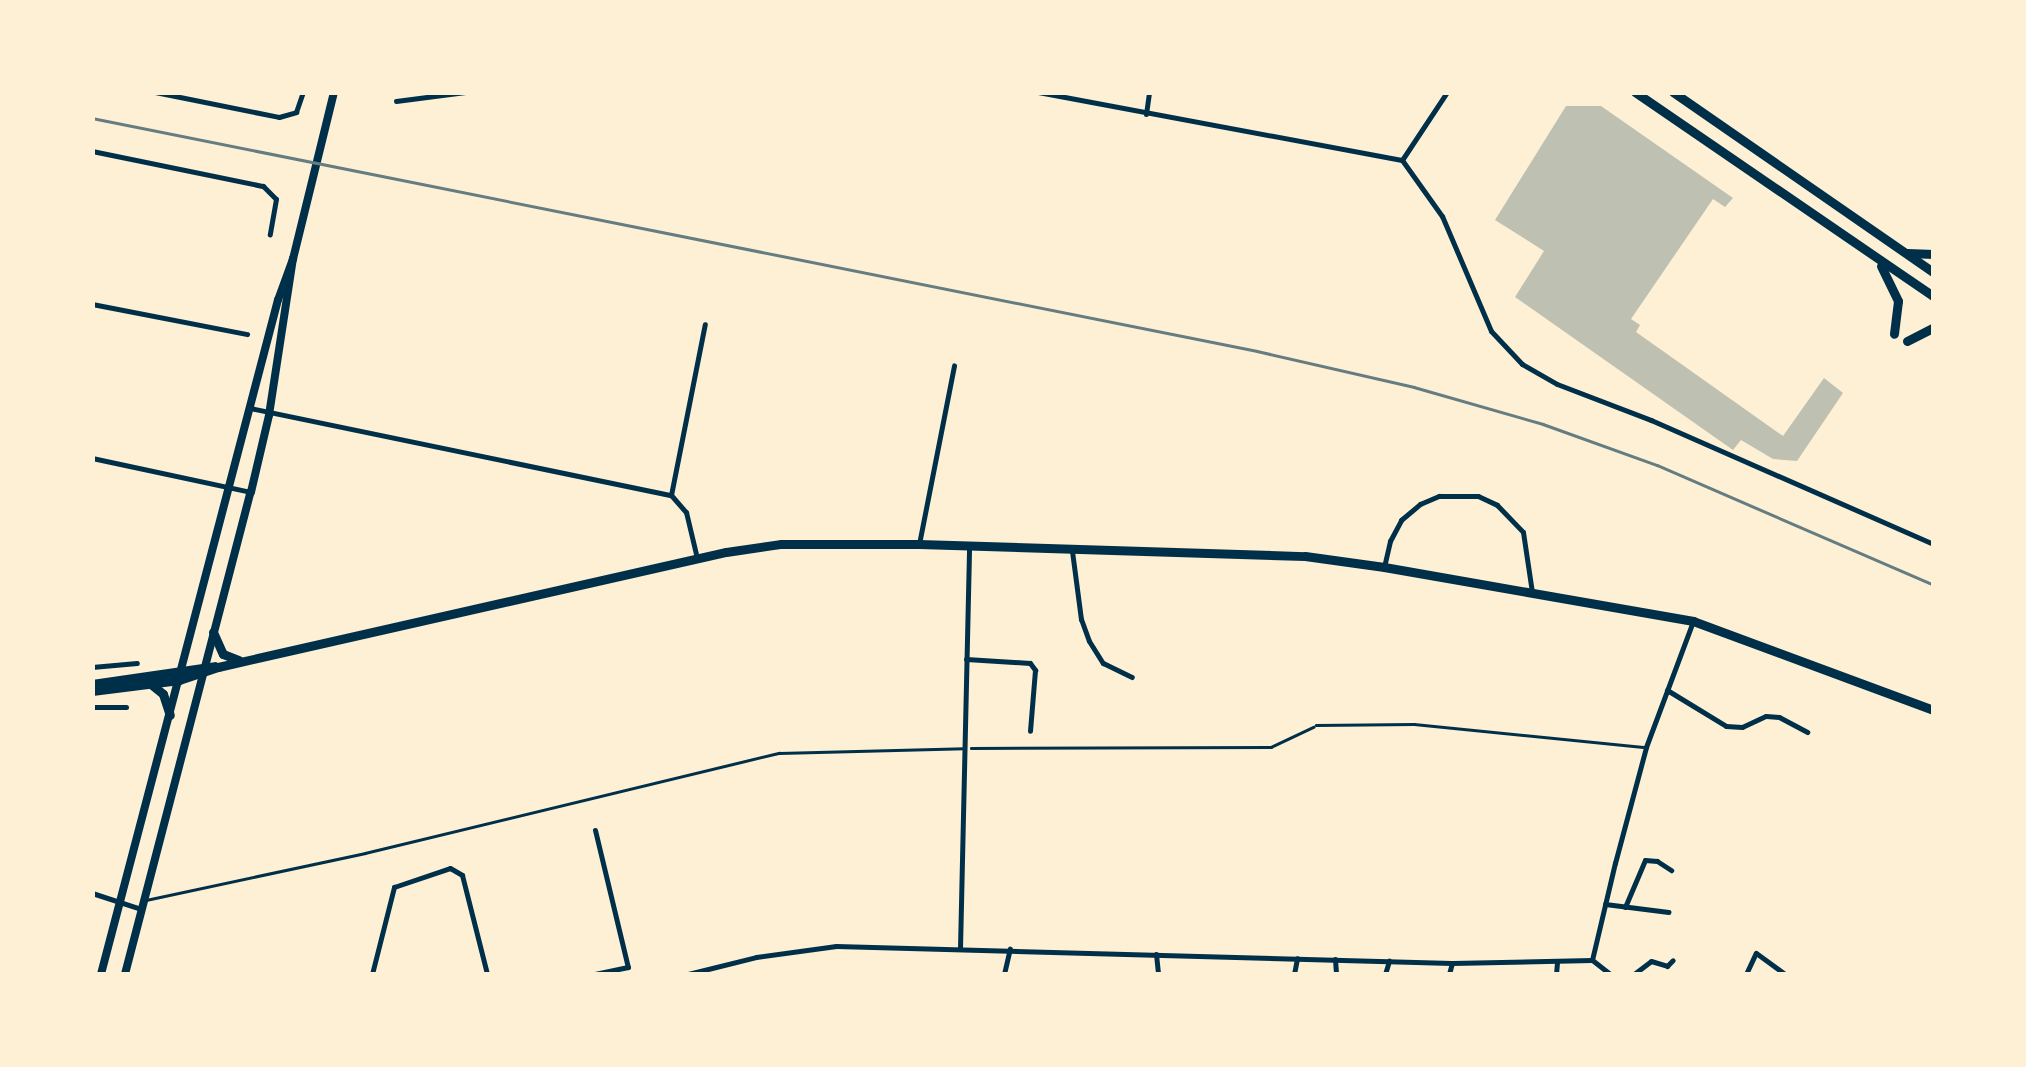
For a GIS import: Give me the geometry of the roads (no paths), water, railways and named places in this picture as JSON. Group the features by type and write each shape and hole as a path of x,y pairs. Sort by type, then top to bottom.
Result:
{"main road":[{"path":"1635,92 1934,297"},
{"path":"1673,92 1934,273"},
{"path":"1904,253 1934,254"},
{"path":"1881,264 1898,301 1894,334"},
{"path":"1907,341 1934,326"},
{"path":"92,684 218,667 697,558 781,544 919,544 1305,556 1384,567 1693,621 1934,710"},
{"path":"214,632 223,654 246,661"},
{"path":"92,692 150,684 180,674"},
{"path":"150,684 161,690 170,715"}],"street":[{"path":"155,92 279,118 296,112 303,92"},
{"path":"101,974 250,408 293,260 334,92"},
{"path":"396,102 465,92"},
{"path":"1038,92 1402,160 1442,216 1492,332 1522,364 1557,384 1651,420 1934,544"},
{"path":"1146,114 1149,92"},
{"path":"1402,160 1448,92"},
{"path":"92,151 264,186 276,198 270,234"},
{"path":"125,974 269,416 293,260"},
{"path":"92,304 247,334"},
{"path":"672,494 704,324"},
{"path":"919,544 954,365"},
{"path":"250,408 269,416 672,494 686,512 697,558"},
{"path":"92,458 251,492"},
{"path":"1384,567 1400,520 1420,504 1456,494 1478,496 1496,505 1522,532 1532,592"},
{"path":"960,948 969,545"},
{"path":"1072,548 1081,619 1089,641 1103,663 1132,677"},
{"path":"1592,960 1646,747 1693,621"},
{"path":"966,659 1030,663 1034,670 1030,731"},
{"path":"92,667 137,664"},
{"path":"1666,690 1726,726 1742,727 1766,716 1807,732"},
{"path":"92,707 126,708"},
{"path":"595,830 628,967 595,974"},
{"path":"1625,906 1645,860 1657,861 1671,870"},
{"path":"372,974 394,887 450,868 462,874 486,974"},
{"path":"92,893 120,903 142,904"},
{"path":"1605,904 1668,912"},
{"path":"688,974 816,947 1452,963 1592,960 1610,974"},
{"path":"1004,974 1010,949"},
{"path":"1746,974 1756,953 1785,974"},
{"path":"1156,954 1158,974"},
{"path":"1294,974 1297,958"},
{"path":"1335,960 1336,974"},
{"path":"1634,974 1652,961 1667,966 1673,960"},
{"path":"1386,974 1389,961"},
{"path":"1556,974 1557,962"},
{"path":"1449,974 1452,963"}],"lane":[{"path":"1316,726 1414,724 1646,747"},
{"path":"142,904 779,753 964,748"}],"railway":[{"path":"92,118 1257,351 1414,387 1543,424 1657,465 1934,585"}]}
